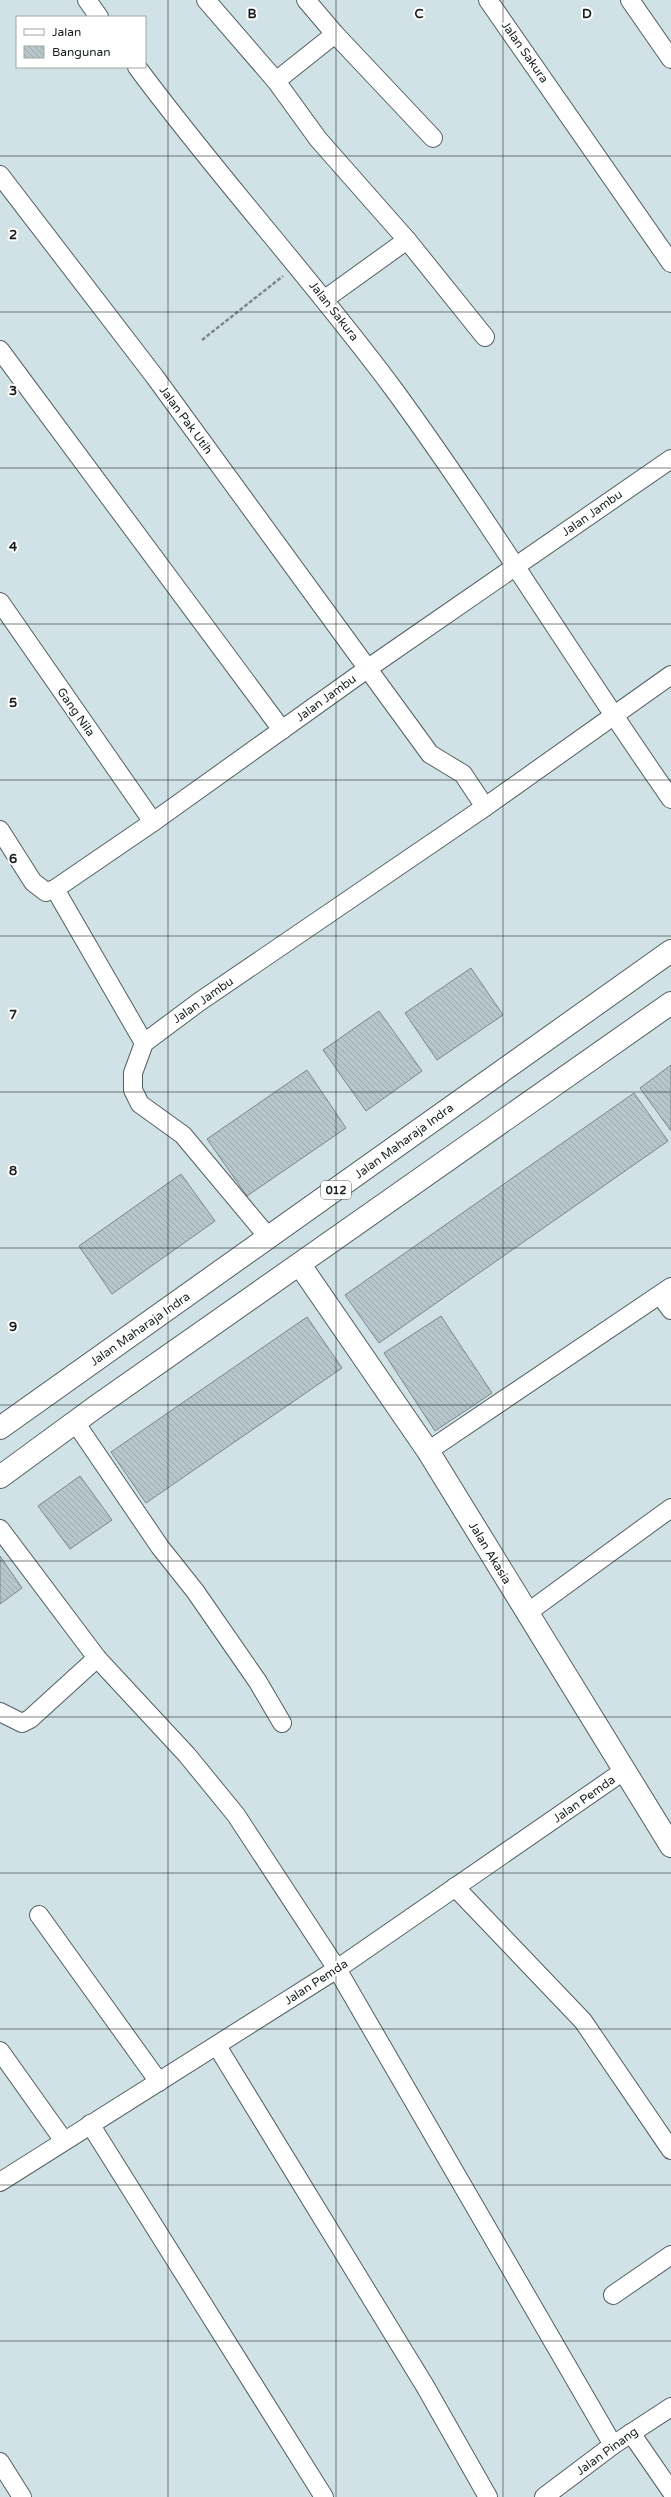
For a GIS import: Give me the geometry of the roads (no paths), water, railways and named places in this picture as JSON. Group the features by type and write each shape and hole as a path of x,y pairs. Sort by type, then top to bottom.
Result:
{"main road":[{"name":"Jalan Maharaja Indra","path":"0,1428 671,951"},
{"path":"0,1477 75,1422 671,1003"},
{"name":"Jalan Akasia","path":"300,1265 428,1451 671,1846"}],"street":[{"path":"87,0 98,16"},
{"path":"206,0 276,80 318,139 407,240 485,337"},
{"path":"306,0 335,34 433,138"},
{"name":"Jalan Sakura","path":"488,0 671,263"},
{"path":"630,0 671,60"},
{"path":"276,80 335,34"},
{"name":"Jalan Sakura","path":"137,68 208,161 298,265 396,392 516,566 671,799"},
{"name":"Jalan Pak Utih","path":"0,175 154,377 430,754 463,774 485,807"},
{"path":"325,299 407,240"},
{"path":"0,350 282,730"},
{"name":"Jalan Jambu","path":"55,889 153,822 367,669 671,459"},
{"name":"Gang Nila","path":"0,602 153,822"},
{"name":"Jalan Jambu","path":"146,1041 199,1002 485,807 671,674"},
{"path":"0,830 33,882 46,892 55,889 146,1041 133,1074 133,1090 140,1104 183,1136 269,1238"},
{"path":"428,1451 666,1291 671,1310"},
{"path":"75,1422 160,1547 195,1591 258,1682 282,1723"},
{"path":"527,1613 671,1508"},
{"path":"0,1529 97,1658 187,1755 236,1815 337,1969 613,2445"},
{"path":"0,1712 22,1723 30,1719 97,1658"},
{"name":"Jalan Pemda","path":"0,2182 337,1969 625,1770"},
{"path":"455,1887 583,2021 671,2150"},
{"path":"39,1915 159,2082"},
{"path":"217,2046 425,2386 488,2497"},
{"path":"0,2051 64,2141"},
{"path":"90,2124 324,2497"},
{"path":"613,2295 671,2255"},
{"name":"Jalan Pinang","path":"544,2497 613,2445 671,2407"},
{"path":"631,2433 671,2491"},
{"path":"0,2462 22,2497"}]}
